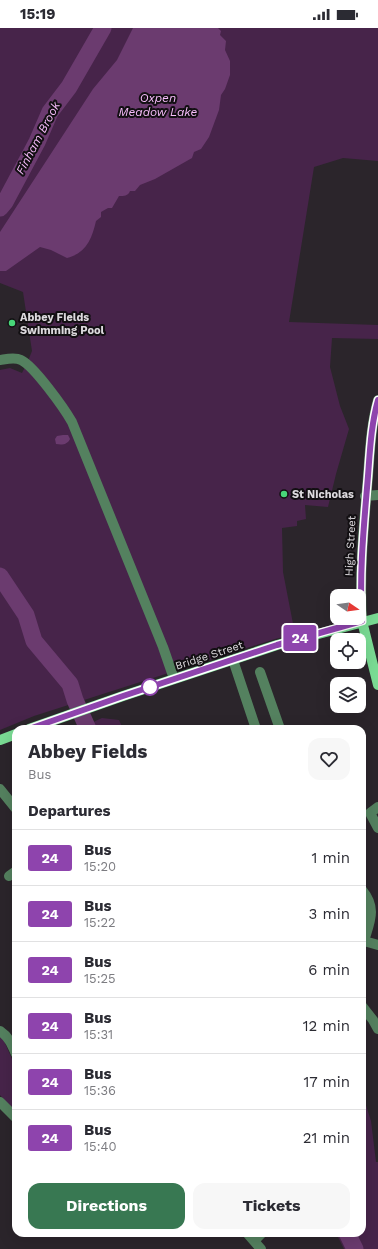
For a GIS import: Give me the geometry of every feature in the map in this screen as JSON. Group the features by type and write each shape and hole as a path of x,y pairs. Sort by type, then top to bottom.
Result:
{"main road":[{"name":"Bridge Street","path":"366,620 378,618"},
{"name":"Bridge Street","path":"40,725 277,645 348,625"},
{"path":"363,625 378,685"},
{"path":"0,740 12,736"}],"street":[{"path":"0,360 18,359 30,366 63,407 72,422 172,673"},
{"name":"High Street","path":"360,589 370,445 378,400"},
{"path":"366,496 378,495"},
{"path":"233,660 255,725"},
{"path":"260,672 279,725"},
{"path":"0,789 12,804"},
{"path":"378,807 370,812 378,828"},
{"path":"366,898 371,908 371,915 366,931"},
{"path":"366,942 378,945"},
{"path":"366,1011 378,1029"},
{"path":"0,1031 5,1034 12,1046"},
{"path":"0,1102 12,1114"},
{"path":"251,1237 262,1249"}],"shaded area":[{"path":"0,28 378,28 378,161 343,158 314,167 289,322 378,325 378,339 332,338 330,367 340,406 349,429 328,507 305,505 306,519 297,521 297,526 282,528 283,572 295,634 275,639 34,716 0,730 0,370 10,368 22,373 32,351 23,292 0,283"},
{"path":"102,718 119,720 121,725 87,725"},
{"path":"0,1035 12,1059 12,1108 0,1095"},
{"path":"366,1105 371,1121 376,1162 378,1162 378,1249 344,1249 338,1237 366,1237"}],"water":[{"name":"Oxpen Meadow Lake","path":"133,28 218,28 221,31 220,35 226,41 225,50 230,61 230,75 221,95 219,110 209,137 201,149 194,152 192,158 155,179 140,185 135,191 130,191 124,196 119,196 112,208 108,208 101,212 101,217 96,221 90,239 79,253 67,258 51,250 40,247 6,271 0,271 0,232 93,89 117,60"},
{"path":"68,435 70,439 69,441 64,444 56,444 55,439 57,436"}],"waterway":[{"name":"Finham Brook","path":"0,208 5,202 37,142 50,112 69,87 103,28"},
{"name":"Finham Brook","path":"0,576 26,615 34,641 70,684 75,700 86,725"},
{"name":"Finham Brook","path":"349,1237 355,1249"}],"bus line":[{"name":"24","path":"40,725 277,645 362,621 360,592 364,513 370,445 378,400"}],"place":[{"name":"Abbey Fields Swimming Pool","path":"12,323"},
{"name":"St Nicholas","path":"284,494"}]}
